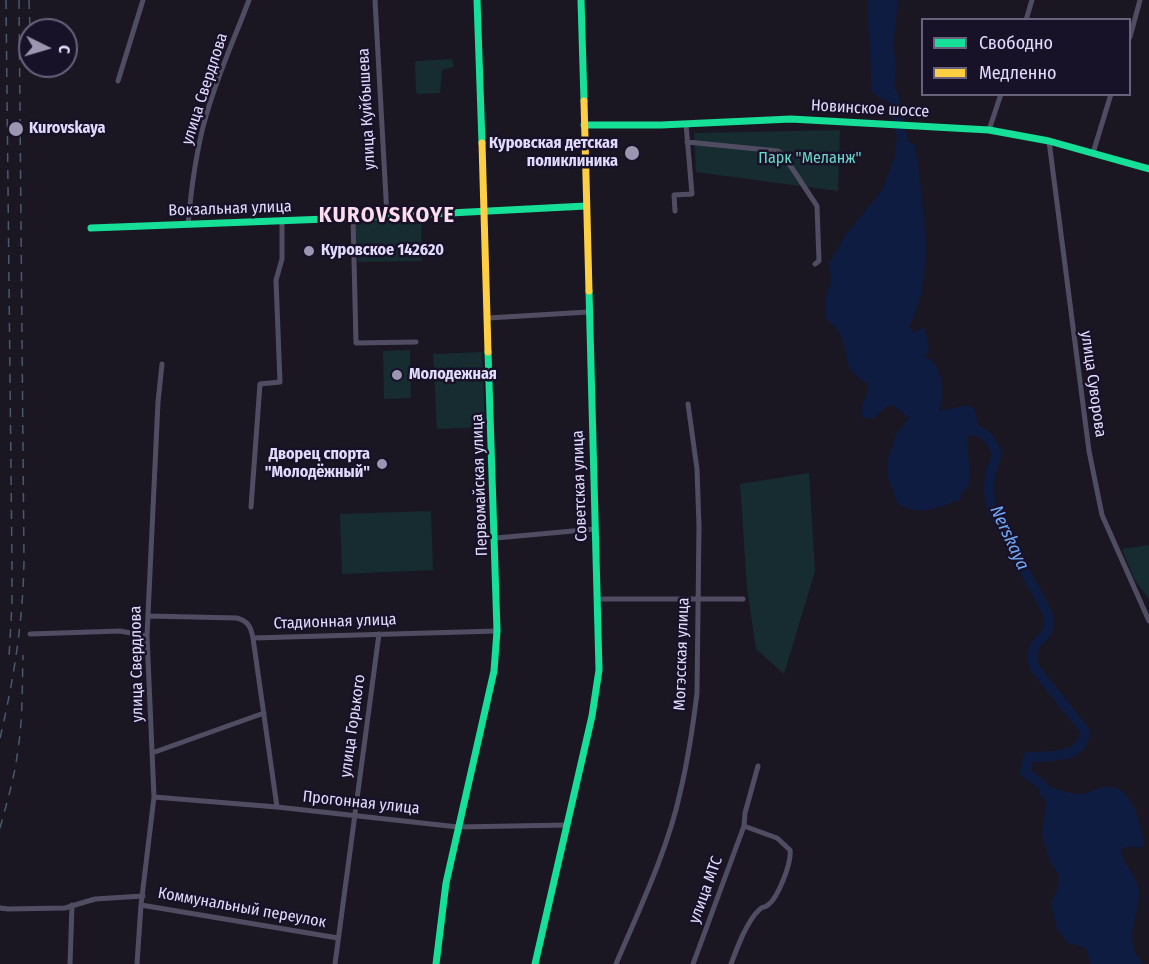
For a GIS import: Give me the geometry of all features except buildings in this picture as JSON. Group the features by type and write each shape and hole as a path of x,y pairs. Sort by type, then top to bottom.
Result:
{"street":[{"path":"118,81 143,0"},
{"name":"улица Свердлова","path":"188,224 192,181 203,126 249,0"},
{"name":"улица Куйбышева","path":"375,0 387,216"},
{"name":"Первомайская улица","path":"436,964 446,884 494,671 497,631 496,538 477,0"},
{"name":"Советская улица","path":"536,964 592,716 599,670 599,599 588,312 581,0"},
{"path":"1027,18 1032,0"},
{"path":"1131,33 1140,0"},
{"path":"989,130 1000,96"},
{"path":"1093,153 1110,96"},
{"name":"Новинское шоссе","path":"584,125 686,124 790,119 989,130 1049,141 1149,168"},
{"path":"675,211 674,195 692,194 686,124"},
{"name":"улица Суворова","path":"1049,141 1089,451 1102,515 1149,621"},
{"path":"687,142 778,151 784,156 817,206 819,261 814,264"},
{"name":"Вокзальная улица","path":"90,228 586,206"},
{"path":"353,218 356,344 416,342"},
{"path":"251,507 260,384 280,382 276,280 282,259 282,220"},
{"path":"488,318 588,312"},
{"name":"улица Свердлова","path":"137,964 153,797 147,636 158,402 162,364"},
{"name":"Могэсская улица","path":"616,964 656,865 680,792 697,693 699,526 697,469 688,404"},
{"path":"496,538 595,529"},
{"path":"599,599 744,598"},
{"name":"Стадионная улица","path":"149,616 237,618 251,627 253,638 497,631"},
{"path":"30,634 120,631 147,636"},
{"name":"улица Горького","path":"335,964 379,634"},
{"path":"253,638 278,807"},
{"path":"152,753 264,713"},
{"name":"улица МТС","path":"693,964 744,826 745,813 758,766"},
{"name":"Прогонная улица","path":"153,797 278,807 458,826 567,825"},
{"path":"731,964 753,919 760,909 768,905 774,897 791,859 790,850 777,838 744,826"},
{"path":"0,908 65,908 95,900 143,896"},
{"path":"70,964 72,905"},
{"name":"Коммунальный переулок","path":"141,905 338,939"}],"green space":[{"path":"452,59 454,67 442,70 440,93 418,94 416,92 415,63 417,61"},
{"name":"Парк \"Меланж\"","path":"840,130 838,191 696,172 694,133"},
{"path":"421,220 422,261 358,262 354,222"},
{"name":"Молодежная","path":"410,350 411,398 384,399 383,351"},
{"path":"482,352 485,427 437,429 433,354"},
{"path":"809,473 815,571 784,674 756,649 747,588 740,484"},
{"path":"431,511 433,570 342,574 340,514"},
{"path":"1149,545 1149,599 1134,579 1122,549"}],"water":[{"path":"867,0 898,0 893,44 896,64 894,92 897,107 872,93"},
{"path":"902,138 915,145 925,238 923,285 918,307 909,327 914,333 924,327 929,349 924,356 936,366 941,380 942,396 939,411 968,405 975,410 979,431 967,437 970,483 959,500 922,511 898,504 888,477 888,460 896,434 909,418 893,405 887,406 873,419 862,417 862,406 868,384 859,379 849,367 839,332 826,318 826,296 831,281 829,263 845,236 882,190"},
{"path":"1041,784 1077,794 1111,787 1119,790 1132,804 1144,843 1142,848 1128,846 1122,849 1122,854 1138,886 1138,902 1132,937 1133,946 1143,964 1091,964 1086,948 1068,943 1057,929 1051,903 1058,888 1059,875 1050,862 1042,835 1046,801 1040,794"}],"waterway":[{"name":"Nerskaya","path":"893,94 902,138 900,152"},
{"name":"Nerskaya","path":"966,429 983,433 989,439 997,455 989,482 992,510 1047,612 1048,629 1034,648 1034,667 1085,731 1079,747 1072,751 1055,756 1028,757 1025,772 1041,784 1050,795"}],"railway":[{"path":"6,0 12,564 9,657"},
{"path":"0,738 17,650 24,561 19,0"},
{"path":"29,0 30,18"},
{"path":"0,828 13,779 20,737 23,655"}],"traffic: fast":[{"path":"477,0 482,143"},
{"path":"581,0 584,101"},
{"path":"584,125 661,125 791,119 989,130 1049,141 1149,169"},
{"path":"91,228 586,206"},
{"path":"535,964 592,716 599,670 589,291"},
{"path":"436,964 446,883 494,671 497,631 488,352"}],"traffic: slow":[{"path":"584,101 589,291"},
{"path":"482,143 488,352"}],"place":[{"name":"Kurovskaya","path":"16,129"},
{"name":"Куровская детская поликлиника","path":"632,153"},
{"name":"Куровское 142620","path":"309,251"},
{"name":"Молодежная","path":"397,375"},
{"name":"Дворец спорта \"Молодёжный\"","path":"382,464"}],"district":[{"name":"KUROVSKOYE","path":"387,216"}]}
